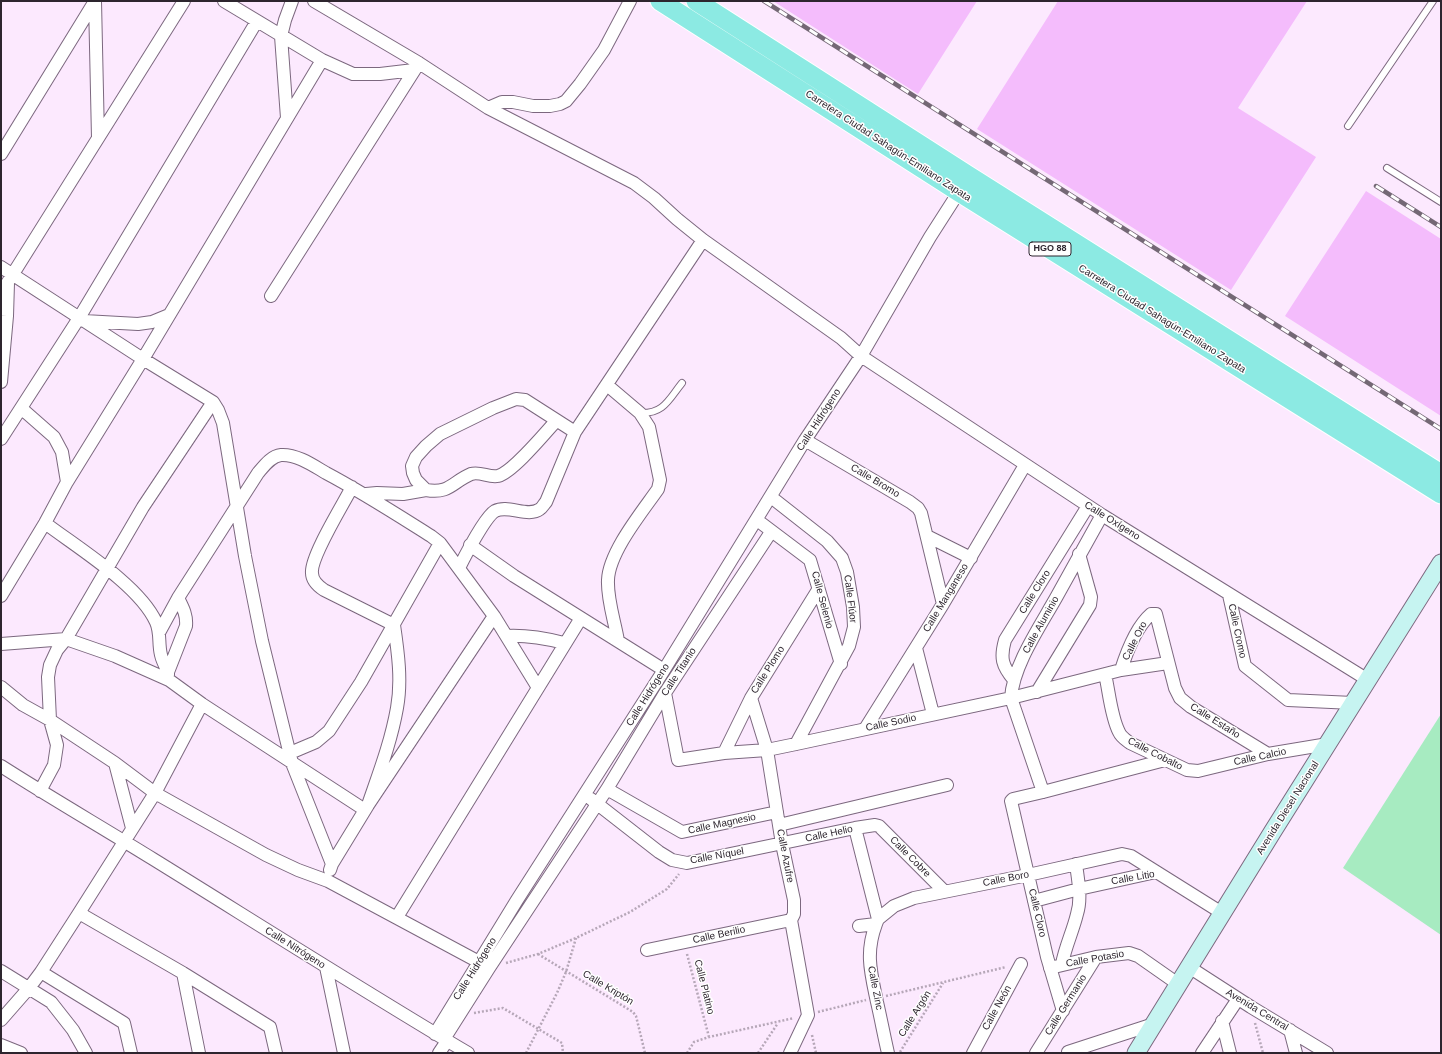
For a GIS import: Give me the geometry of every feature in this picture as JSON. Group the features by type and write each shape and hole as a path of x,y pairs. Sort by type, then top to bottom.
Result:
{"main road":[{"name":"Carretera Ciudad Sahagún-Emiliano Zapata","path":"660,1 1441,474"},
{"name":"Carretera Ciudad Sahagún-Emiliano Zapata","path":"696,1 964,184 1441,494"}],"street":[{"path":"95,1 98,138"},
{"path":"1,154 95,1"},
{"path":"1,294 184,1"},
{"path":"224,1 322,60 353,74 380,74 416,66"},
{"path":"287,118 281,36 292,1"},
{"name":"Calle Oxígeno","path":"314,1 416,66 488,108 634,184 654,198 703,240 840,338 861,356 1102,515 1368,680"},
{"path":"488,108 502,102 513,102 533,106 550,106 560,104 566,100 580,84 604,50 630,1"},
{"path":"1,439 81,319 257,21"},
{"path":"1,596 45,523 67,482 143,359 322,60"},
{"path":"271,296 416,66"},
{"name":"Calle Hidrógeno","path":"442,1038 586,794 757,520 805,440 861,356 930,236 964,184"},
{"path":"459,568 470,545 491,514 496,510 534,512 541,509 546,502 575,432 703,240"},
{"path":"1,267 10,278 81,319 213,402 218,410 223,423 245,556 262,641 291,758 332,864"},
{"path":"1,382 10,278"},
{"path":"81,319 138,324 152,322 169,315"},
{"path":"607,385 640,413 649,427 660,480 658,489 624,540 611,563 608,581 609,594 618,641"},
{"path":"426,490 416,480 412,466 416,457 426,446 440,434 493,408 516,399 525,400 575,432"},
{"path":"40,791 54,766 57,745 50,720 48,677 50,665 57,650 66,638 155,488 213,402"},
{"path":"21,408 54,437 62,452 67,482"},
{"path":"366,494 403,494 426,490 446,490 471,474 476,473 497,476 504,474 529,452 556,421"},
{"name":"Calle Bromo","path":"805,440 918,508 921,513 927,536 943,604"},
{"path":"160,631 178,598 258,473 268,461 281,455 292,456 366,494 431,536 440,544 494,616 538,686"},
{"name":"Calle Manganeso","path":"865,729 971,558 1025,465"},
{"path":"352,487 318,551 313,564 312,573 314,580 324,590 394,626"},
{"name":"Calle Flúor","path":"771,497 827,542 842,558 847,572 853,607 854,627 849,646 796,744"},
{"name":"Calle Cloro","path":"1014,680 1006,670 1003,663 1002,651 1005,640 1088,506"},
{"name":"Calle Aluminio","path":"1011,698 1014,680 1032,639 1102,515"},
{"name":"Calle Selenio","path":"757,520 771,532 806,555 810,560 840,664"},
{"path":"45,523 106,569 135,593 146,605 160,631 161,655 168,676"},
{"name":"Calle Titanio","path":"484,965 590,815 665,693 771,532"},
{"path":"927,536 971,558"},
{"path":"291,758 316,742 329,731 361,682 440,544"},
{"path":"470,545 514,576 664,670"},
{"path":"1037,692 1090,605 1091,597 1080,554"},
{"name":"Avenida Diesel Nacional","path":"1136,1053 1441,563"},
{"name":"Calle Plomo","path":"724,753 751,698 818,590"},
{"name":"Calle Cromo","path":"1230,595 1245,666 1288,700 1353,703"},
{"path":"168,676 186,626 184,609 178,598"},
{"name":"Calle Estaño","path":"1151,614 1156,614 1158,617 1168,663 1178,694 1184,702 1268,754"},
{"name":"Calle Oro","path":"1121,670 1124,660 1137,633 1151,614"},
{"path":"328,881 332,864 366,808 494,616"},
{"path":"397,917 580,618"},
{"path":"366,808 387,750 398,707 399,664 394,626"},
{"path":"507,636 522,635 540,637 564,644"},
{"path":"1,644 66,638 168,676 202,704 291,758 366,808"},
{"path":"916,648 933,714"},
{"name":"Calle Sodio","path":"665,693 678,760 724,753 767,750 1011,698 1121,670 1168,663"},
{"name":"Calle Cobalto","path":"1106,674 1115,723 1119,733 1130,743 1193,772"},
{"path":"1,687 23,705 50,720 115,763 155,793 266,855 298,870 328,881 484,965 458,1016 442,1038 439,1053"},
{"name":"Calle Azufre","path":"751,698 767,750 782,844 794,900 794,914 791,920 808,1014 790,1053"},
{"path":"1011,698 1043,792"},
{"path":"1,1020 41,972 79,913 155,793 202,704"},
{"name":"Calle Calcio","path":"1193,772 1268,754 1328,744"},
{"name":"Calle Cloro","path":"1063,1011 1050,968 1011,801 1013,799 1165,760"},
{"path":"115,763 132,828"},
{"name":"Calle Nitrógeno","path":"1,766 468,1053"},
{"path":"779,825 947,786"},
{"name":"Calle Magnesio","path":"607,789 682,832 777,812"},
{"name":"Calle Níquel","path":"586,794 659,852 672,860 687,862 782,844"},
{"name":"Calle Helio","path":"782,844 875,825"},
{"name":"Calle Cobre","path":"875,825 879,826 944,891"},
{"name":"Calle Zinc","path":"855,828 877,921 872,934 870,972 888,1053"},
{"name":"Calle Boro","path":"877,921 894,906 914,898 1122,854 1131,856 1156,872"},
{"path":"1062,964 1065,950 1078,913 1079,889 1076,864"},
{"name":"Calle Litio","path":"1034,901 1079,889 1156,872 1222,913"},
{"path":"79,913 184,973 270,1027 276,1053"},
{"name":"Calle Berilio","path":"647,950 791,920"},
{"path":"859,926 877,921"},
{"name":"Calle Potasio","path":"1050,968 1096,957 1133,953 1178,984"},
{"name":"Calle Germanio","path":"1036,1053 1096,957"},
{"name":"Calle Neón","path":"973,1053 1021,964"},
{"path":"326,967 344,1053"},
{"name":"Avenida Central","path":"1189,967 1238,999 1327,1053"},
{"path":"1,971 51,1002 73,1030 86,1053"},
{"path":"41,972 124,1023 131,1053"},
{"path":"184,973 199,1053"},
{"path":"1202,1053 1238,999"},
{"path":"1222,1021 1230,1053"},
{"path":"1068,1052 1154,1024"},
{"path":"1290,1030 1296,1053"},
{"path":"1,1045 21,1053"}],"lane":[{"path":"1348,126 1433,1"},
{"path":"1386,168 1441,202"},
{"path":"640,413 654,412 660,409 682,383"}],"path":[{"path":"484,965 538,954 576,938 630,912 667,889 687,862"},
{"path":"526,1053 539,1030 566,972 576,938"},
{"name":"Calle Platino","path":"684,942 709,1036"},
{"name":"Calle Kriptón","path":"538,954 633,1012 636,1016 645,1053"},
{"name":"Calle Argón","path":"900,1053 943,983"},
{"path":"1251,1007 1263,1053"},
{"path":"458,1016 503,1008 562,1044 564,1053"},
{"path":"758,1053 778,1022"},
{"path":"687,1053 694,1042"}],"green space":[{"path":"1441,714 1441,935 1343,868"}],"building":[{"path":"773,1 977,1 918,94"},
{"path":"1058,1 1307,1 1238,108 1316,157 1231,290 977,129"},
{"path":"1366,191 1441,239 1441,416 1285,316"}],"railway":[{"path":"764,1 1441,429"},
{"path":"1376,186 1441,227"}]}
